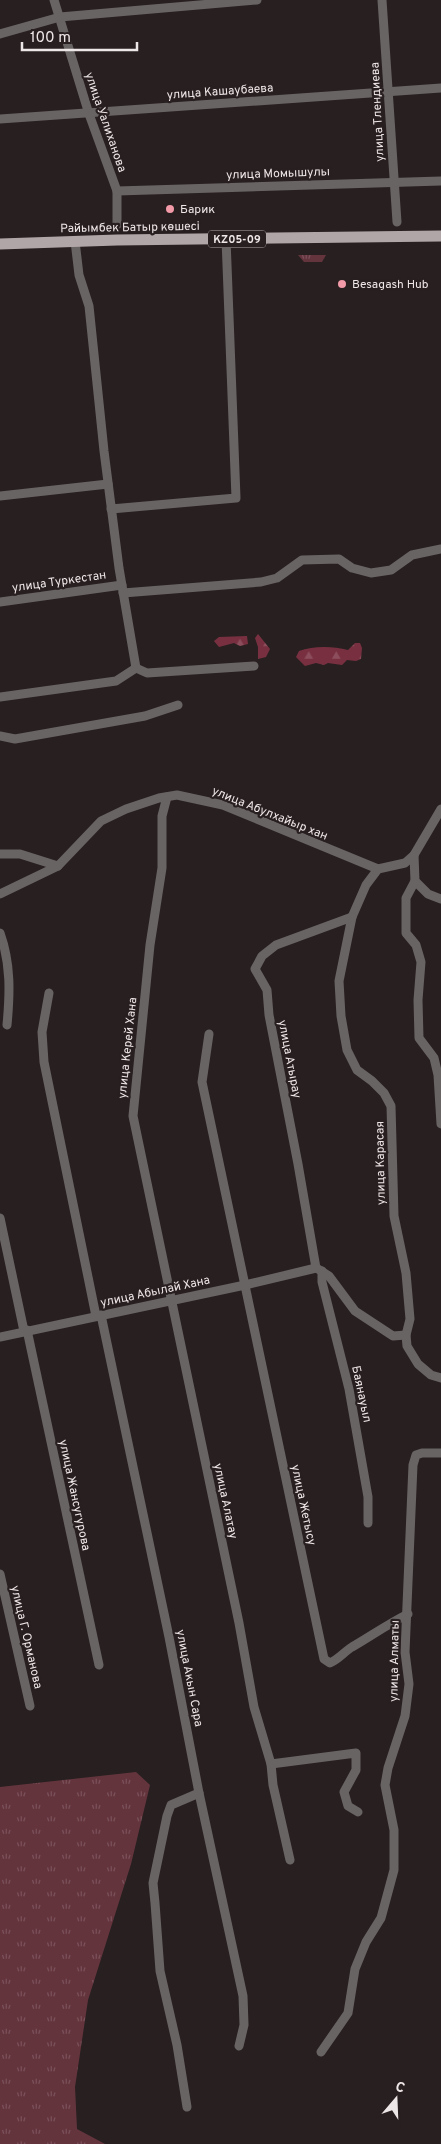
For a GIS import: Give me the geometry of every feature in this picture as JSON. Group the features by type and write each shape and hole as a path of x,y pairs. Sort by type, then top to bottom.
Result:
{"main road":[{"name":"Райымбек Батыр көшесі","path":"0,244 75,241 441,236"}],"street":[{"name":"улица Уалиханова","path":"54,0 89,114 117,191 117,225"},
{"path":"0,34 60,17 257,0"},
{"name":"улица Тлендиева","path":"382,0 397,222"},
{"name":"улица Кашаубаева","path":"0,119 441,88"},
{"name":"улица Момышулы","path":"117,191 441,181"},
{"path":"111,509 236,498 226,239"},
{"path":"75,241 79,275 89,306 111,509 122,589 136,668"},
{"path":"0,496 108,484"},
{"name":"улица Туркестан","path":"0,602 122,589 261,582 277,578 302,560 339,559 352,568 371,573 392,570 412,555 441,549"},
{"path":"136,668 147,673 254,666"},
{"path":"0,697 116,681 136,668"},
{"path":"0,736 15,739 145,716 178,705"},
{"name":"улица Абулхайыр хан","path":"0,894 58,866 101,821 126,809 177,795 223,806 378,869"},
{"name":"улица Керей Хана","path":"167,797 162,816 162,868 150,945 133,1116 170,1301"},
{"path":"378,869 405,862 414,855 441,809"},
{"path":"0,854 20,854 58,866"},
{"path":"414,855 415,881 406,898 406,933 416,945 421,962 418,1000 419,1038 434,1058 438,1075 441,1124"},
{"name":"улица Карасая","path":"378,869 366,885 352,917 339,981 341,1016 347,1050 357,1070 384,1092 391,1106 394,1216 406,1272 410,1319 406,1335"},
{"path":"415,881 428,894 441,899"},
{"name":"улица Атырау","path":"319,1269 269,1015 266,990 255,969 262,956 276,945 352,917"},
{"path":"0,934 8,966 10,989 7,1025"},
{"name":"улица Акын Сара","path":"49,993 42,1032 44,1062 170,1637 199,1794 243,1996 244,2025 240,2046"},
{"path":"209,1034 202,1082 245,1285"},
{"name":"улица Жансугурова","path":"0,1218 99,1665"},
{"path":"319,1269 330,1276 355,1311 393,1336 406,1335 407,1346 418,1364 431,1375 441,1378"},
{"name":"улица Абылай Хана","path":"0,1337 319,1269"},
{"name":"Баянауыл","path":"319,1269 349,1389 368,1497 368,1523"},
{"name":"улица Жетысу","path":"245,1285 324,1658 330,1663 337,1660 351,1648 365,1641 384,1626 408,1614"},
{"name":"улица Алатау","path":"170,1301 239,1623 254,1707 271,1764 273,1785 290,1860"},
{"name":"улица Алматы","path":"321,2052 348,2013 355,1969 366,1942 382,1918 394,1870 394,1830 385,1785 388,1768 405,1716 409,1684 405,1652 408,1614 412,1465 416,1455 422,1453 441,1453"},
{"name":"улица Г. Орманова","path":"0,1574 30,1706"},
{"path":"271,1764 356,1752 356,1770 344,1792 348,1806 358,1812"},
{"path":"187,2106 177,2045 160,1971 153,1883 171,1805 199,1794"}],"green space":[{"path":"298,255 326,255 322,262 304,262"},
{"path":"258,634 270,649 266,657 258,659 258,647 255,638"},
{"path":"247,636 248,644 240,646 234,643 219,647 214,641 219,637"},
{"path":"355,643 360,643 362,648 361,659 356,661 347,660 342,665 316,663 305,666 296,657 299,651 304,649 323,647 348,650"},
{"path":"136,1772 150,1785 131,1864 88,2000 75,2087 77,2129 105,2144 0,2144 0,1787"}],"place":[{"name":"Барик","path":"170,209"},
{"name":"Besagash Hub","path":"342,284"}]}
